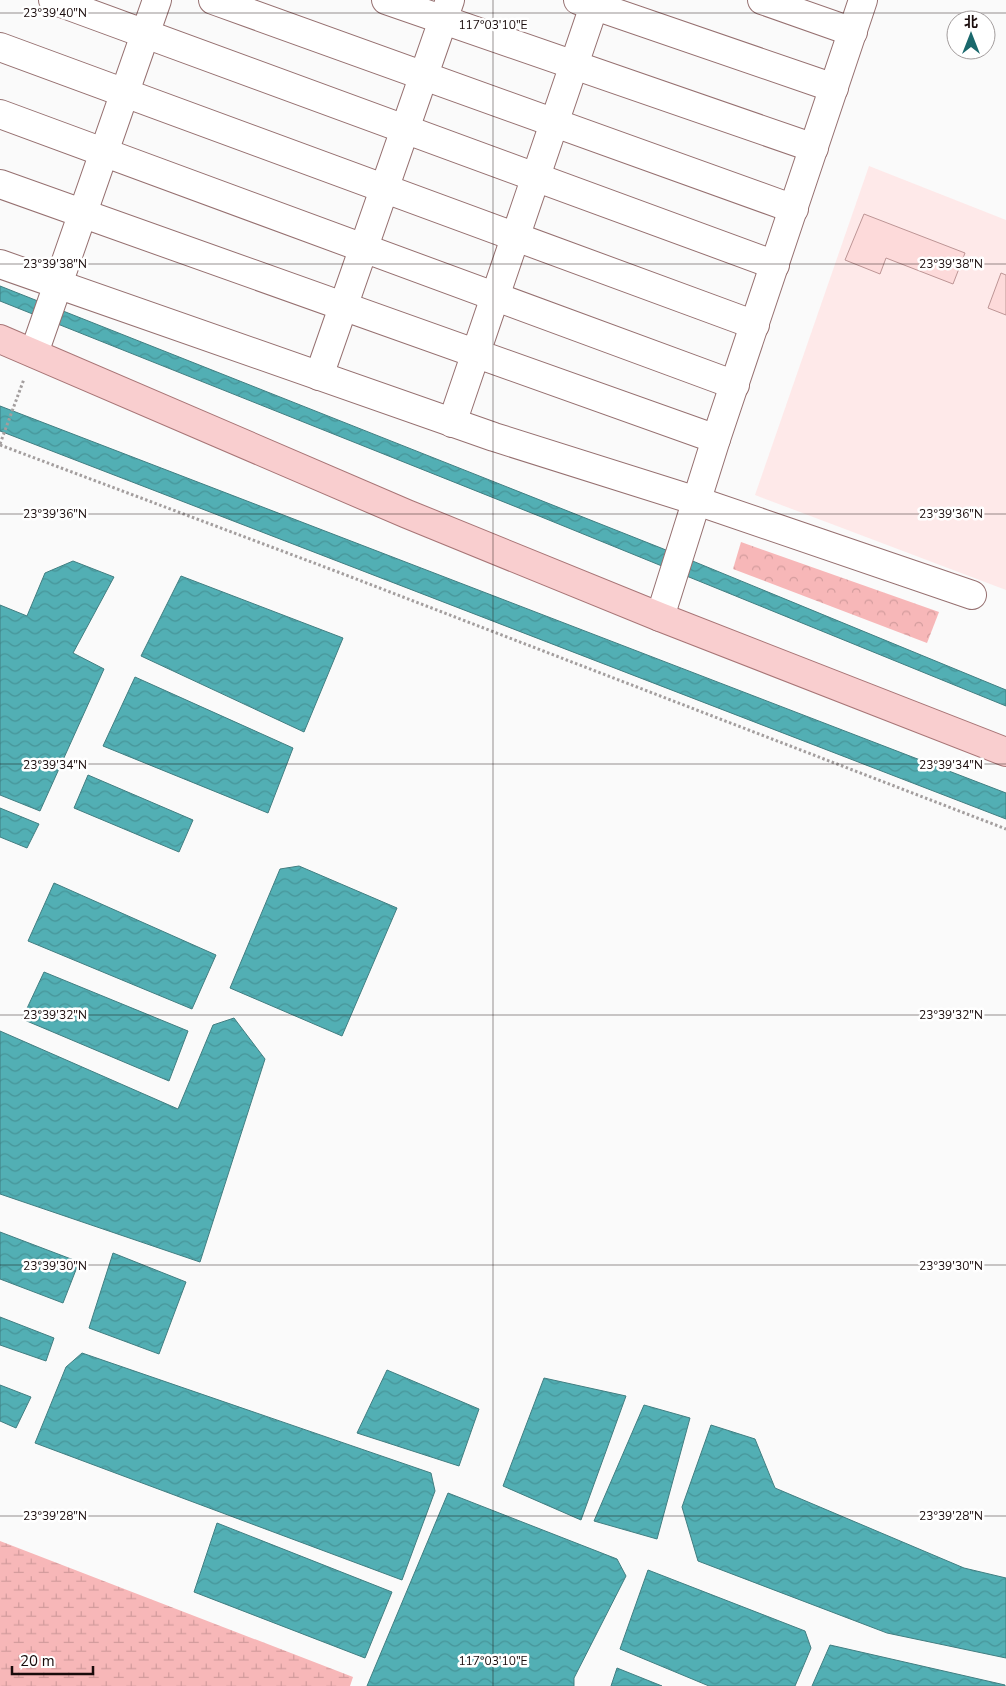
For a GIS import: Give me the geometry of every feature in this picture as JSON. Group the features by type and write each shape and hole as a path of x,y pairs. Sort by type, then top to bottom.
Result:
{"main road":[{"path":"0,339 407,514 660,617 1006,752"}],"street":[{"path":"53,0 775,265"},
{"path":"34,353 157,0"},
{"path":"213,0 794,209"},
{"path":"386,0 447,10 574,65 814,148"},
{"path":"762,0 853,32"},
{"path":"660,617 716,439 864,0"},
{"path":"452,423 574,65 589,2 834,88"},
{"path":"318,376 447,10"},
{"path":"0,47 754,325"},
{"path":"0,114 735,385"},
{"path":"0,184 716,439"},
{"path":"0,264 452,423 697,501 972,595"}],"path":[{"path":"34,353 0,445 338,572 1006,829"}],"shaded area":[{"path":"869,166 1006,220 1006,590 755,495"}],"green space":[{"path":"741,542 939,612 927,643 733,569"},
{"path":"0,1541 353,1677 350,1686 0,1686"}],"water":[{"path":"0,286 661,548 1006,690 1006,706 539,516 0,301"},
{"path":"0,406 1006,793 1006,819 0,431"},
{"path":"73,561 114,577 73,653 104,669 40,811 0,795 0,605 27,616 45,573"},
{"path":"181,576 343,638 304,732 141,656"},
{"path":"135,677 293,748 268,813 103,746"},
{"path":"88,775 193,820 179,852 74,808"},
{"path":"0,808 39,824 27,848 0,837"},
{"path":"299,866 397,908 342,1036 230,988 280,869"},
{"path":"54,883 216,955 192,1009 28,941"},
{"path":"44,972 188,1031 169,1081 22,1019"},
{"path":"234,1018 265,1059 200,1262 0,1194 0,1031 178,1109 213,1025"},
{"path":"0,1232 79,1262 63,1303 0,1279"},
{"path":"113,1253 186,1282 159,1354 89,1328"},
{"path":"0,1317 54,1338 46,1361 0,1345"},
{"path":"82,1353 431,1473 435,1491 402,1580 35,1443 66,1367"},
{"path":"387,1370 479,1409 459,1466 357,1433"},
{"path":"544,1378 626,1396 581,1520 503,1486"},
{"path":"0,1385 31,1397 16,1428 0,1421"},
{"path":"644,1405 690,1418 657,1539 594,1521"},
{"path":"711,1425 755,1439 775,1488 964,1568 1006,1578 1006,1658 887,1633 698,1561 682,1507"},
{"path":"448,1493 617,1559 626,1576 574,1678 574,1686 367,1686"},
{"path":"217,1523 392,1592 365,1658 194,1592"},
{"path":"648,1570 805,1631 811,1648 795,1686 709,1686 620,1649"},
{"path":"830,1645 1005,1685 1005,1686 812,1686"},
{"path":"617,1668 662,1686 611,1686"}],"building":[{"path":"864,214 965,253 953,284 886,258 880,274 845,260"},
{"path":"1001,273 1006,275 1006,315 988,308"}]}
